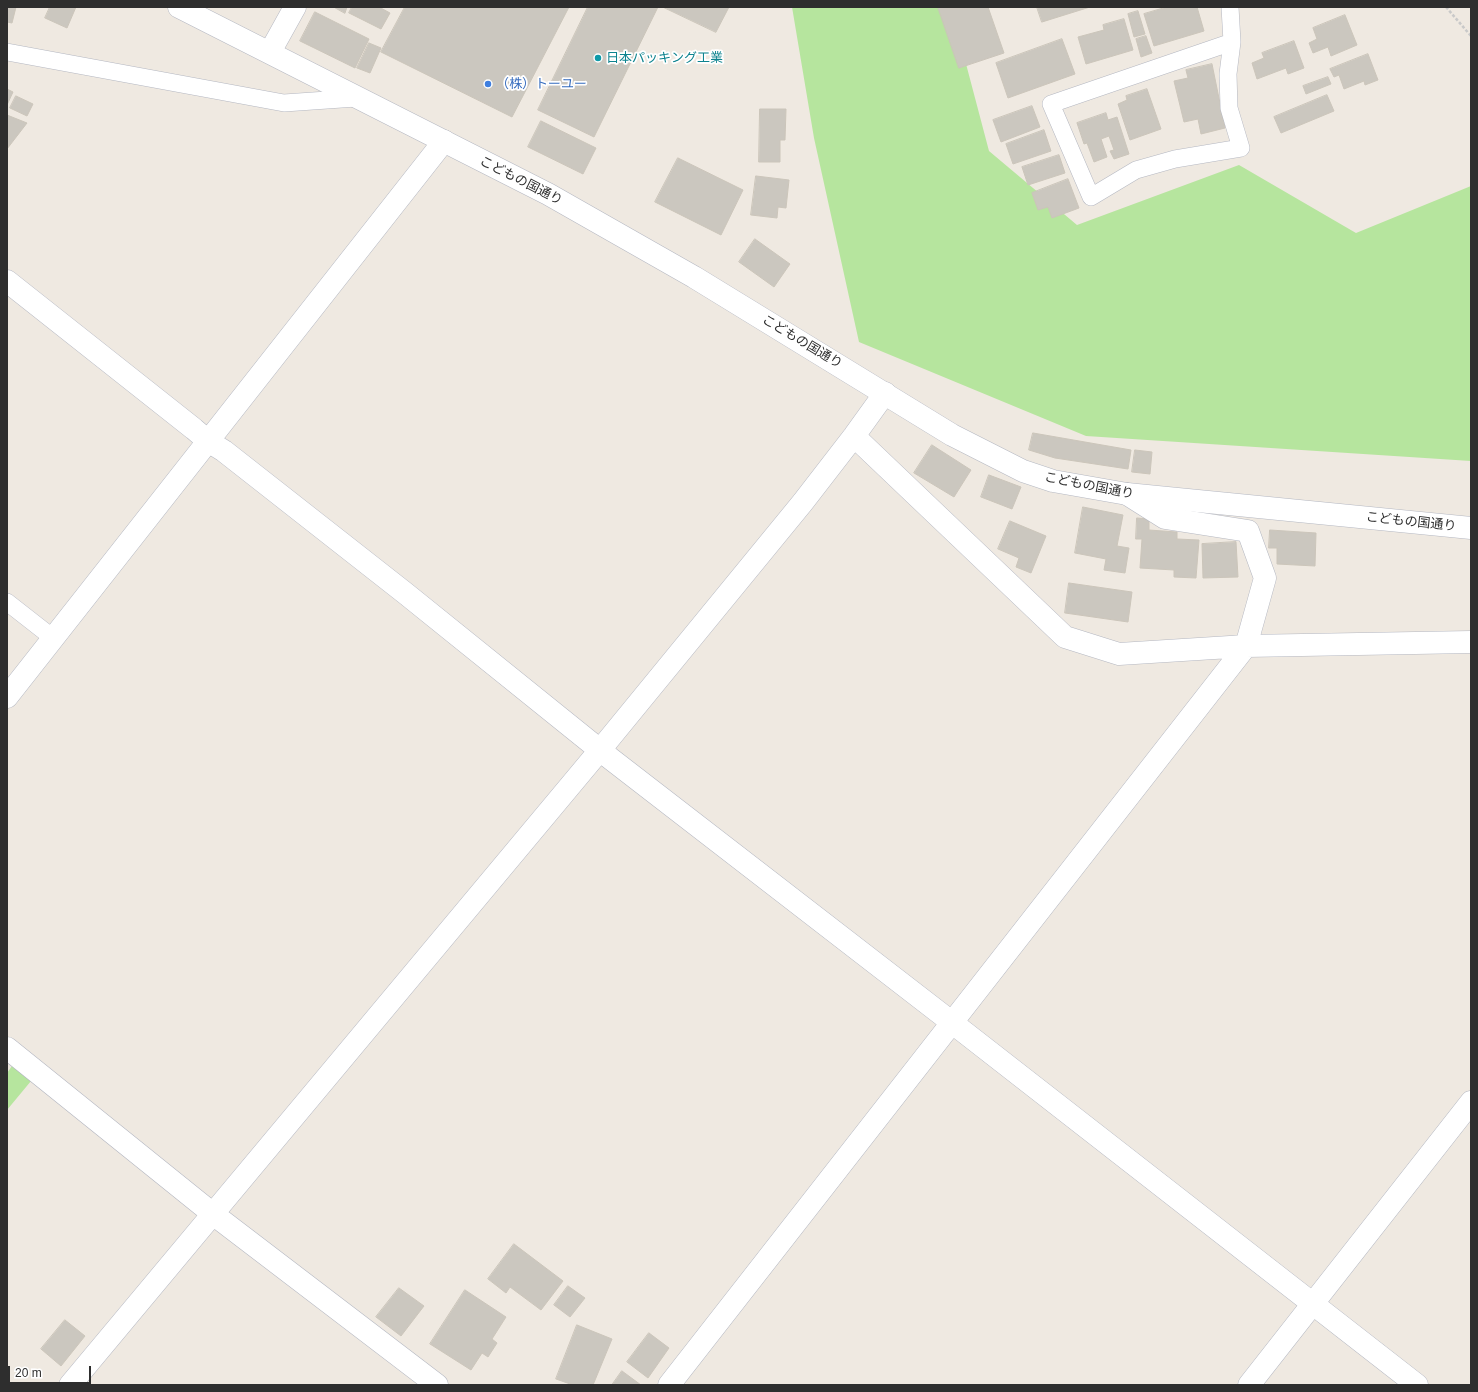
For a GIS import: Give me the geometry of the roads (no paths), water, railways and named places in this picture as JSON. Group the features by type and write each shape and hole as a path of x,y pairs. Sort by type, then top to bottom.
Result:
{"street":[{"name":"こどもの国通り","path":"179,7 548,194 688,273 952,435 1024,471 1053,481 1127,494 1471,528"},
{"path":"270,52 296,7"},
{"path":"7,697 444,141"},
{"path":"7,281 194,428 208,441 224,451 399,588 600,750 1417,1385"},
{"path":"70,1385 600,750 798,508 854,436 885,393"},
{"path":"854,436 1065,637 1119,654 1246,646 1471,642"},
{"path":"669,1385 1246,646 1265,578 1248,530 1165,518 1127,494"},
{"path":"7,1048 213,1214 437,1385"},
{"path":"1249,1385 1471,1102"}],"lane":[{"path":"1230,7 1232,42 1228,74 1229,108 1241,148 1175,159 1136,170 1091,197 1052,104 1232,42"},
{"path":"7,52 284,103 356,98"},
{"path":"7,602 53,638"}],"place":[{"name":"日本パッキング工業","path":"598,58"},
{"name":"（株）トーユー","path":"488,84"}]}
